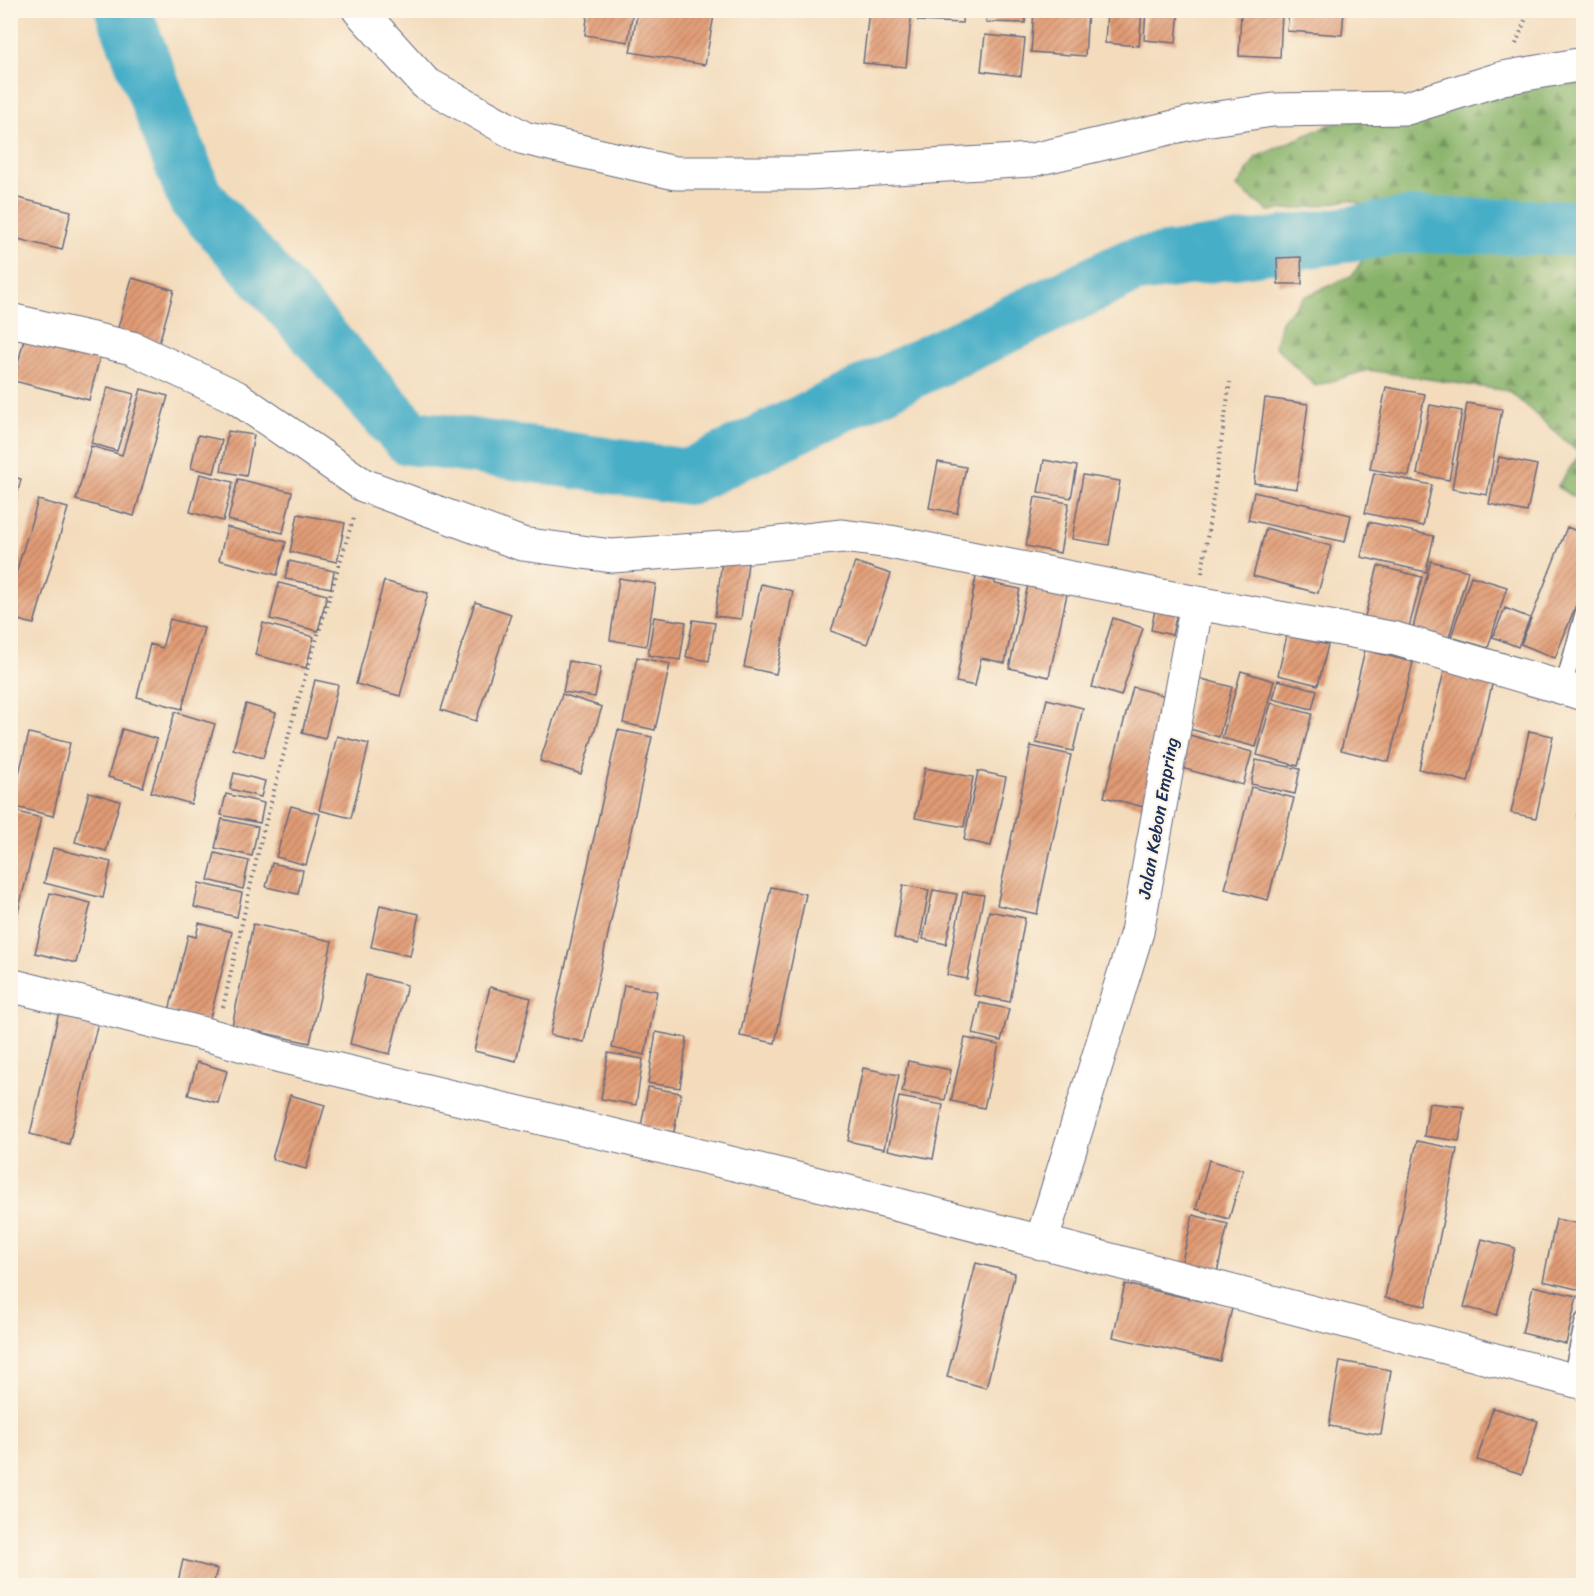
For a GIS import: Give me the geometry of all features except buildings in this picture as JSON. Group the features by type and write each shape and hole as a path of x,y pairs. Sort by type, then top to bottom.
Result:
{"street":[{"path":"359,10 425,83 524,138 675,173 809,173 1032,159 1204,120 1273,110 1407,108 1503,78 1584,64"},
{"path":"10,320 132,348 236,398 363,485 522,544 612,556 751,546 842,536 890,542 1197,603 1396,639 1573,691"},
{"name":"Jalan Kebon Empring","path":"1041,1243 1137,932 1197,603"},
{"path":"10,986 216,1037 280,1056 814,1184 1577,1381"}],"lane":[{"path":"1573,691 1584,612"},
{"path":"1577,1381 1584,1320"}],"path":[{"path":"1197,603 1230,382"},
{"path":"216,1037 260,844 296,707 363,485"}],"green space":[{"path":"1583,74 1583,502 1557,487 1580,454 1509,391 1368,370 1315,386 1275,346 1281,321 1304,297 1353,275 1371,246 1379,210 1349,200 1304,208 1268,211 1237,187 1256,157 1329,125"}],"waterway":[{"path":"123,10 195,197 409,437 688,477 1132,266 1411,225 1584,228"}]}
